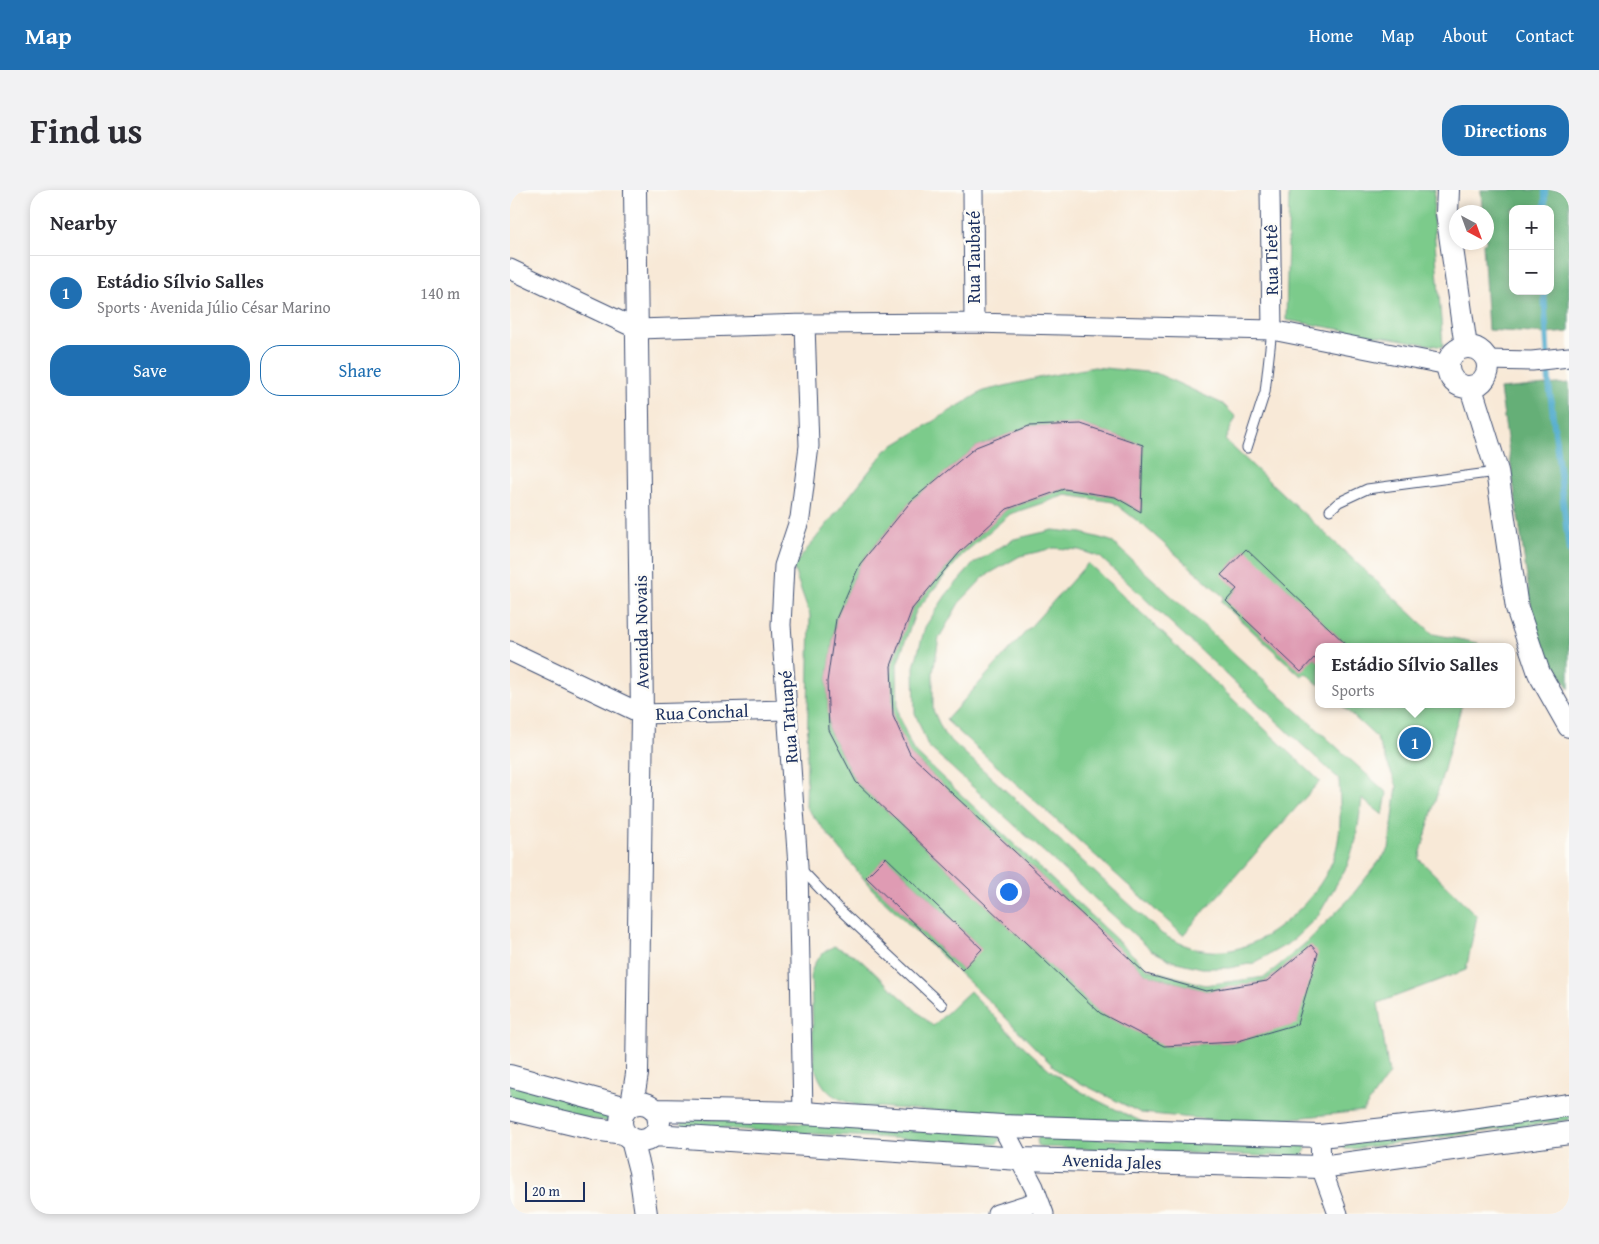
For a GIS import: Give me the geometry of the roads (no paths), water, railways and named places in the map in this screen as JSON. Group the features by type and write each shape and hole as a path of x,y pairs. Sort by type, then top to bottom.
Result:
{"street":[{"name":"Avenida Novais","path":"635,190 642,714 637,1074 640,1106"},
{"name":"Rua Taubaté","path":"973,190 974,323"},
{"name":"Rua Tietê","path":"1270,190 1272,330"},
{"path":"1448,190 1446,213 1466,347"},
{"path":"510,269 637,329 805,324 974,323 1272,330 1448,365"},
{"name":"Rua Tatuapé","path":"803,1112 798,866 781,624 784,566 800,518 809,446 805,324"},
{"path":"1466,347 1474,348 1482,353 1487,360 1488,370 1485,378 1479,385 1470,388 1461,387 1454,382 1449,374 1448,365 1451,357 1457,350 1466,347"},
{"path":"1487,360 1556,359"},
{"path":"1470,388 1496,472 1517,608 1539,673 1569,726"},
{"name":"Rua Conchal","path":"510,651 642,714 787,710"},
{"name":"Avenida Jales","path":"510,1076 640,1106 803,1112 1002,1126 1320,1136 1451,1122 1569,1105"},
{"path":"640,1106 659,1118 658,1127 639,1137 620,1124 621,1118 640,1106"},
{"name":"Avenida Jales","path":"510,1109 594,1129 639,1137 1020,1159 1321,1167 1569,1133"},
{"path":"996,1214 1041,1207 1034,1187 1002,1126"},
{"path":"1320,1136 1321,1167 1338,1214"},
{"path":"639,1137 640,1171 646,1214"}],"lane":[{"path":"1246,448 1265,392 1272,330"},
{"path":"1330,510 1338,502 1367,490 1496,472"},
{"path":"798,866 838,908 942,1005"}],"waterway":[{"path":"1545,190 1545,205"},
{"path":"1544,295 1549,383 1569,551"}],"place":[{"name":"Estádio Sílvio Salles","path":"1415,743"}]}
